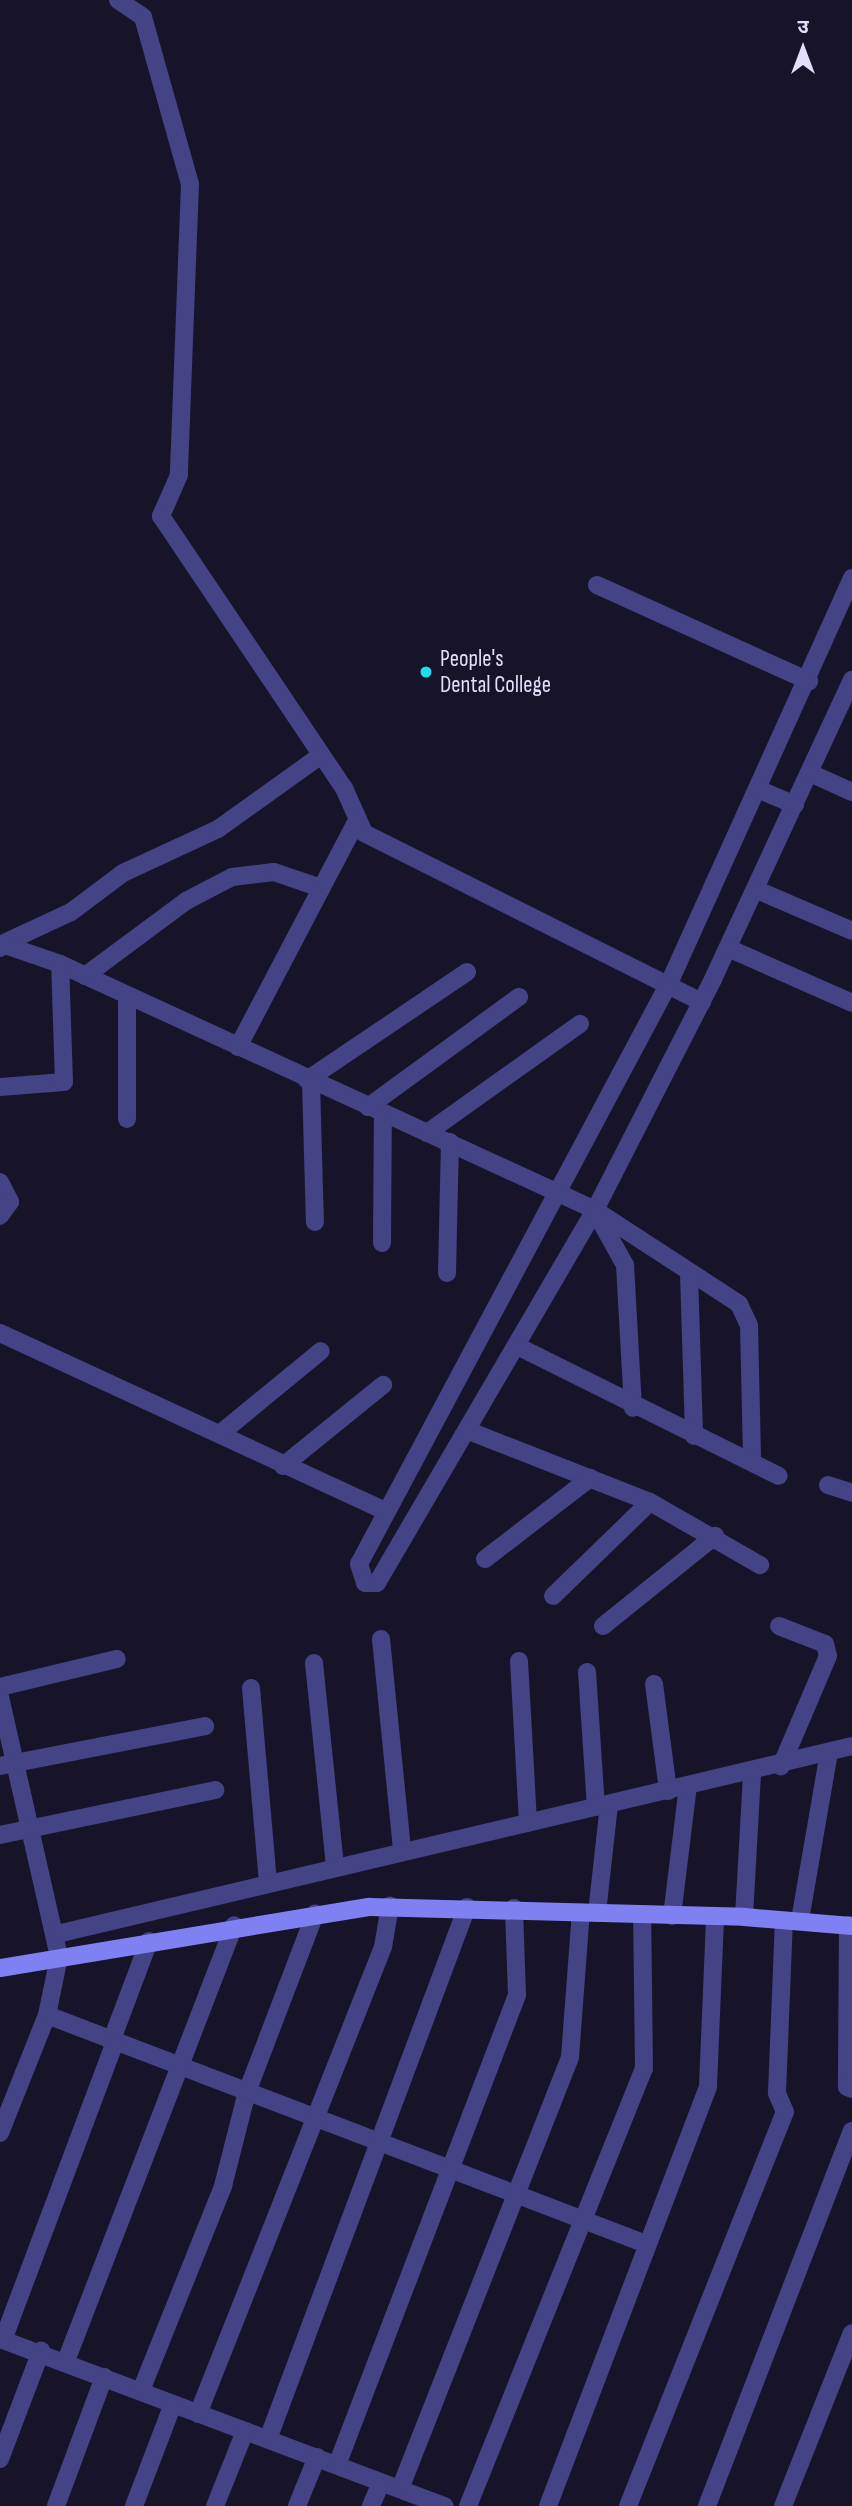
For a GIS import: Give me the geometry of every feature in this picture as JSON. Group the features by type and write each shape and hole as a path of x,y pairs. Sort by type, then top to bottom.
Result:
{"street":[{"path":"118,0 143,17 190,184 178,475 161,516 350,800 356,822 380,845 702,1002"},
{"path":"852,578 845,613 809,681 668,985 559,1198 359,1564 365,1583 377,1583 469,1431 595,1210 757,890 852,680"},
{"path":"597,585 809,681"},
{"path":"1,946 71,912 123,873 218,829 320,756"},
{"path":"810,773 852,792"},
{"path":"760,790 795,805"},
{"path":"238,1047 356,822"},
{"path":"85,976 186,901 232,877 274,872 321,888"},
{"path":"757,890 852,931"},
{"path":"1,946 60,964 309,1081 450,1142 559,1198 595,1210 689,1274 739,1304 749,1325 752,1462"},
{"path":"728,948 852,1003"},
{"path":"0,1087 64,1082 60,964"},
{"path":"309,1081 467,972"},
{"path":"127,996 127,1119"},
{"path":"375,1110 519,997"},
{"path":"427,1133 580,1024"},
{"path":"309,1081 315,1222"},
{"path":"375,1110 382,1243"},
{"path":"447,1273 450,1142"},
{"path":"0,1182 10,1202 0,1216"},
{"path":"595,1210 625,1265 633,1408"},
{"path":"689,1274 694,1436"},
{"path":"0,1333 220,1433 283,1466 386,1511"},
{"path":"517,1346 633,1408 779,1476"},
{"path":"220,1433 321,1352"},
{"path":"283,1466 383,1385"},
{"path":"469,1431 650,1502 715,1536 760,1565"},
{"path":"485,1559 590,1478"},
{"path":"828,1485 852,1493"},
{"path":"553,1596 650,1502"},
{"path":"603,1626 715,1536"},
{"path":"779,1626 825,1644 828,1656 781,1766"},
{"path":"381,1639 402,1851"},
{"path":"0,1687 117,1659"},
{"path":"519,1661 528,1823"},
{"path":"314,1663 335,1866"},
{"path":"400,2489 519,2194 570,2057 602,1806 587,1672"},
{"path":"654,1684 668,1791"},
{"path":"251,1689 268,1882"},
{"path":"0,1697 8,1765 32,1829 60,1957 47,2015 0,2133"},
{"path":"8,1765 205,1726"},
{"path":"57,1934 335,1866 781,1766 852,1746"},
{"path":"628,2506 785,2112 778,2093 792,1921 829,1752"},
{"path":"744,1917 752,1772"},
{"path":"672,1916 688,1786"},
{"path":"0,1835 215,1790"},
{"path":"198,2414 383,1947 390,1906"},
{"path":"0,1968 234,1925 390,1906 514,1908 642,1916 744,1917 850,1926 847,2087 852,2089"},
{"path":"268,2439 384,2143 467,1907"},
{"path":"337,2465 448,2165 517,1995 514,1908"},
{"path":"142,2388 223,2186 247,2092 315,1914"},
{"path":"468,2506 644,2069 642,1916"},
{"path":"548,2506 708,2086 715,1916"},
{"path":"66,2361 183,2068 234,1925"},
{"path":"149,1941 1,2339 142,2388 198,2414 445,2506"},
{"path":"47,2015 113,2043 448,2165 646,2244"},
{"path":"707,2506 852,2131"},
{"path":"783,2506 852,2333"},
{"path":"0,2459 41,2351"},
{"path":"57,2506 104,2377"},
{"path":"134,2506 173,2404"},
{"path":"215,2506 245,2431"},
{"path":"297,2506 317,2457"},
{"path":"371,2506 381,2483"}],"place":[{"name":"People's Dental College","path":"426,672"}]}
